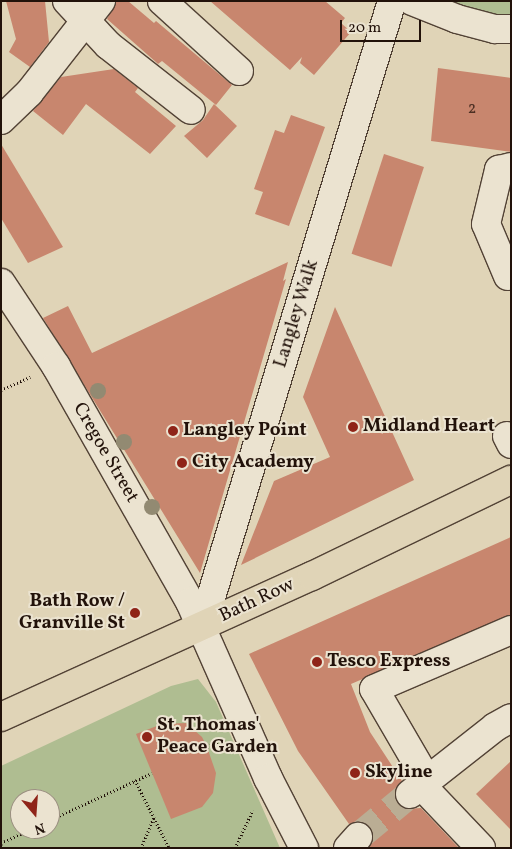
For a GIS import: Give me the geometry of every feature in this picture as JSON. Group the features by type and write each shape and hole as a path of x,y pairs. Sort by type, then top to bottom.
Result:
{"main road":[{"name":"Bath Row","path":"1,717 202,627 511,480"}],"street":[{"path":"67,1 93,11 108,45 191,110"},
{"path":"162,1 239,71"},
{"name":"Langley Walk","path":"202,627 392,1"},
{"path":"412,1 456,19 495,29 511,29"},
{"path":"1,120 29,93 93,11"},
{"path":"508,276 486,224 499,170 511,167"},
{"name":"Cregoe Street","path":"1,283 56,366 202,627 268,778 304,848"},
{"path":"481,848 420,786 374,689 511,630"},
{"path":"420,786 511,718"}],"path":[{"path":"60,815 152,773"},
{"path":"235,848 268,778"},
{"path":"135,780 169,848"},
{"path":"141,848 154,818"},
{"path":"1,844 6,848"}],"green space":[{"path":"445,1 511,1 511,15 490,16"},
{"name":"St. Thomas' Peace Garden","path":"198,679 216,702 280,848 1,848 1,766 171,686"}],"building":[{"path":"6,1 45,1 49,42 30,67 9,52 16,39"},
{"path":"116,1 128,1 154,23 156,21 232,85 216,105 162,61 158,64 107,19"},
{"path":"210,1 325,1 345,18 341,23 351,32 314,75 300,63 302,57 290,70"},
{"path":"438,68 511,78 511,152 431,141"},
{"path":"114,69 138,88 135,92 176,126 150,154 86,104 63,135 33,111 61,77"},
{"path":"214,104 237,126 207,158 184,136 203,120"},
{"path":"291,115 325,127 289,226 255,214 263,192 254,189 275,130 284,133"},
{"path":"1,144 63,247 28,263 1,218"},
{"path":"384,154 424,167 391,267 352,254"},
{"name":"Langley Point","path":"288,262 283,281 286,279 200,573 43,318 68,306 92,353"},
{"name":"Midland Heart","path":"335,307 414,480 241,565 274,481 330,457 303,397"},
{"path":"511,537 511,615 351,684 370,732 402,781 395,789 397,803 405,809 421,808 459,848 369,848 373,832 362,822 349,824 298,751 249,654"},
{"path":"186,723 202,737 207,747 216,773 213,793 202,807 171,819 136,734 162,724"},
{"name":"Skyline","path":"511,761 511,830 476,794"}],"tunnel":[{"path":"358,837 410,794"}],"place":[{"name":"Midland Heart","path":"353,427"},
{"name":"Langley Point","path":"173,431"},
{"name":"City Academy","path":"182,463"},
{"name":"Bath Row / Granville St","path":"135,613"},
{"name":"Tesco Express","path":"317,662"},
{"name":"St. Thomas' Peace Garden","path":"147,737"},
{"name":"Skyline","path":"355,773"}]}
